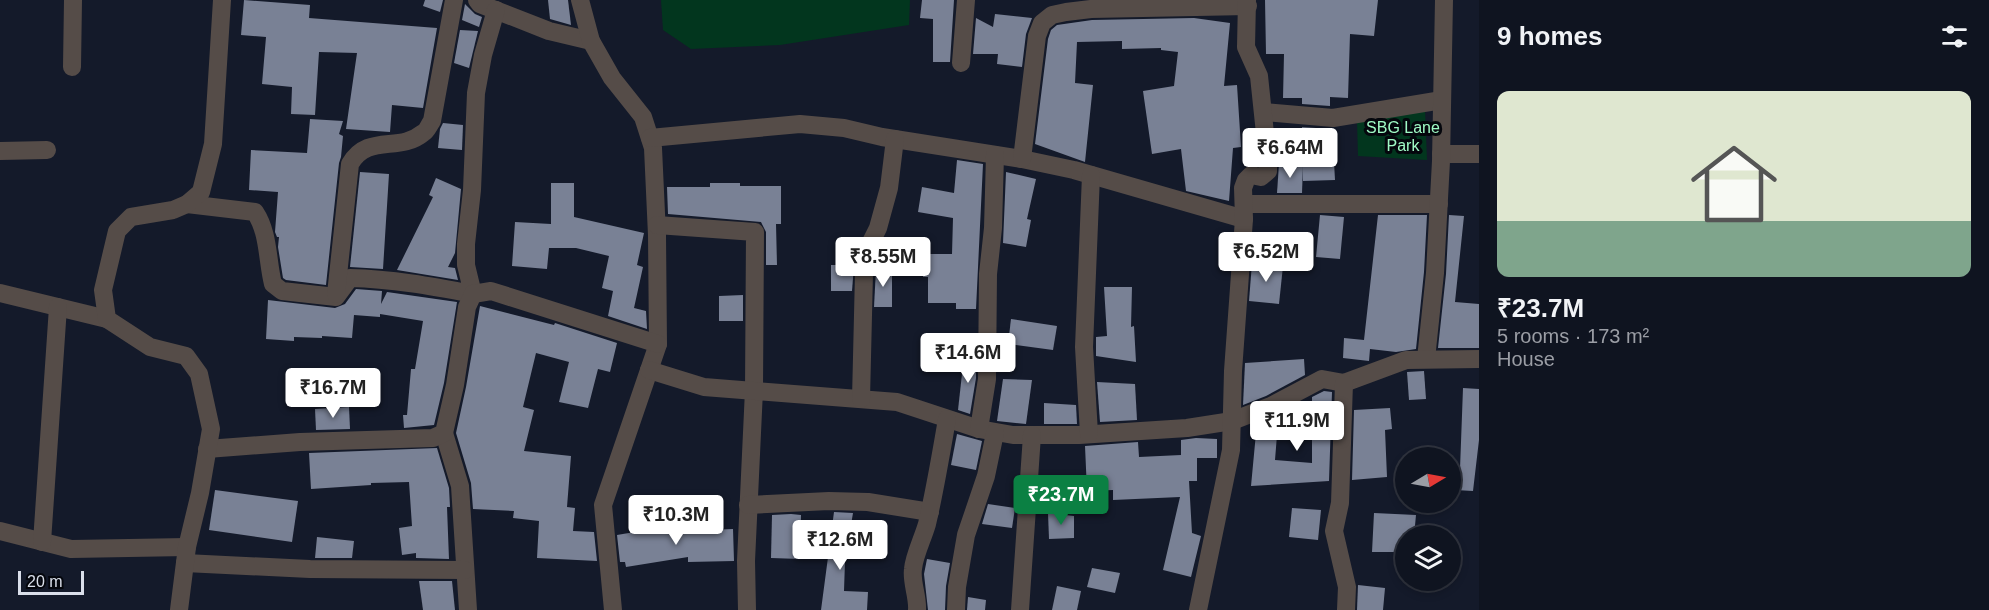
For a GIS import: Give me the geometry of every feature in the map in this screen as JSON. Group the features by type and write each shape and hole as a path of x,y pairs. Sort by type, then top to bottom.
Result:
{"street":[{"path":"72,68 73,0"},
{"path":"107,319 103,290 117,231 131,217 173,210 188,204 201,192 213,144 222,0"},
{"path":"336,297 350,164 357,153 371,146 405,142 424,133 432,122 454,0"},
{"path":"580,0 591,42 612,78 643,117 653,148 657,225 658,344 603,505 613,610"},
{"path":"961,63 966,0"},
{"path":"1426,359 1439,204 1444,0"},
{"path":"468,610 460,486 444,432 455,385 467,306 473,294 466,265 466,244 472,190 476,93 483,55 483,3 549,31 591,42"},
{"path":"1022,159 1037,36 1042,22 1052,15 1091,5 1248,3 1246,47 1259,76 1268,171 1261,177 1251,175 1245,180 1243,188 1244,211 1233,371 1231,450 1198,610"},
{"path":"1264,112 1333,118 1442,100"},
{"path":"650,138 800,124 844,129 1022,159 1244,211 1439,204"},
{"path":"861,399 864,273 869,246 878,228 889,188 895,139"},
{"path":"0,151 47,150"},
{"path":"1441,154 1479,154"},
{"path":"956,610 958,577 966,535 986,476 988,274 993,228 995,155"},
{"path":"1089,434 1083,347 1091,175"},
{"path":"188,204 255,212 261,221 267,244 273,284 282,291 336,297"},
{"path":"657,225 755,232 754,390 746,561 747,610"},
{"path":"336,297 350,278 388,279 473,294 491,291 658,344"},
{"path":"0,293 107,319 150,347 186,356 199,374 211,429 186,555 179,610"},
{"path":"42,542 58,307"},
{"path":"649,370 704,387 897,402 987,431 1032,435 1187,428 1232,421 1271,406 1322,380 1344,383 1406,360 1479,359"},
{"path":"1344,383 1340,503 1334,531 1347,587 1346,610"},
{"path":"917,610 917,593 912,572 930,512 946,419"},
{"path":"207,450 300,442 433,438 444,432"},
{"path":"1020,610 1032,435"},
{"path":"748,505 830,501 868,502 930,512"},
{"path":"0,531 70,549 186,555 310,569 465,570"}],"green space":[{"path":"661,0 910,0 909,25 780,45 691,49 663,30"},
{"name":"SBG Lane Park","path":"1425,109 1427,160 1358,156 1357,121"}],"building":[{"path":"244,0 310,5 309,18 437,28 423,108 392,105 390,132 346,129 357,53 319,52 315,115 291,114 292,87 262,84 266,37 241,35"},
{"path":"425,0 443,0 440,12 423,6"},
{"path":"548,0 568,0 571,25 550,19"},
{"path":"922,0 954,0 950,62 933,62 933,19 920,18"},
{"path":"1265,0 1378,0 1374,36 1350,34 1348,98 1330,97 1330,106 1302,104 1302,98 1283,98 1284,54 1266,54"},
{"path":"465,4 475,14 482,17 479,27 462,20"},
{"path":"995,14 1032,18 1026,34 1022,67 997,64 998,54 973,54 976,18 993,27"},
{"path":"1194,18 1230,23 1224,86 1237,85 1241,147 1233,148 1229,201 1186,191 1181,149 1152,154 1143,91 1174,86 1178,52 1161,50 1161,48 1122,49 1122,41 1077,42 1075,83 1093,85 1085,162 1035,144 1048,39 1051,30 1057,25 1092,20"},
{"path":"460,30 478,31 469,68 454,63"},
{"path":"310,119 343,121 339,134 343,136 326,285 283,278 278,247 279,237 275,232 278,192 249,190 251,150 307,153"},
{"path":"443,123 463,125 462,150 438,148"},
{"path":"1302,127 1330,129 1331,162 1334,162 1335,180 1303,181"},
{"path":"957,160 983,164 976,309 956,309 956,303 928,303 928,277 923,277 923,254 952,254 953,218 918,212 922,187 954,193"},
{"path":"1279,164 1303,165 1302,193 1277,193"},
{"path":"360,172 389,174 383,269 350,267"},
{"path":"1006,172 1036,179 1027,219 1031,220 1026,247 1003,243"},
{"path":"436,178 461,189 455,253 448,267 455,268 458,280 397,270 433,197 429,195"},
{"path":"551,183 574,183 574,217 644,233 637,265 643,267 634,308 646,311 647,329 608,316 613,291 602,288 609,256 576,248 549,248 547,269 512,266 515,222 551,224"},
{"path":"710,183 781,186 781,224 776,224 777,265 766,265 766,232 761,222 668,214 667,187 710,187"},
{"path":"1320,215 1344,217 1340,259 1316,257"},
{"path":"1378,215 1427,215 1416,349 1396,352 1370,349 1369,361 1343,358 1344,338 1364,340"},
{"path":"1449,215 1464,216 1455,302 1479,304 1479,348 1438,348 1446,274"},
{"path":"1252,263 1283,266 1279,304 1249,301"},
{"path":"831,265 854,265 852,291 831,291"},
{"path":"876,269 892,269 892,307 874,307"},
{"path":"1104,287 1132,287 1131,327 1134,326 1136,362 1096,356 1096,337 1107,336"},
{"path":"356,289 382,291 381,304 387,292 457,302 444,383 434,425 404,428 403,415 407,415 411,369 415,369 423,321 380,314 380,317 354,315 352,338 322,336 322,338 294,337 294,341 266,339 268,300 335,308 345,304"},
{"path":"743,295 743,321 719,321 719,296"},
{"path":"480,306 554,325 555,323 617,343 610,372 598,369 588,408 559,402 569,362 536,353 523,407 534,410 524,451 571,456 567,507 575,508 573,531 594,532 597,561 537,558 539,521 513,518 514,511 473,509 471,483 456,433"},
{"path":"1011,319 1057,326 1053,350 1008,344"},
{"path":"964,356 976,356 976,378 970,414 958,410"},
{"path":"1304,359 1305,375 1266,396 1243,405 1245,363"},
{"path":"1424,371 1426,399 1409,400 1407,372"},
{"path":"1003,379 1032,380 1026,424 997,421"},
{"path":"1097,382 1135,384 1137,420 1100,422"},
{"path":"1463,388 1479,389 1479,440 1473,491 1461,490"},
{"path":"1324,391 1332,392 1329,481 1251,486 1256,433 1277,435 1275,460 1312,463 1312,397"},
{"path":"1044,403 1076,405 1077,424 1044,424"},
{"path":"349,407 350,429 316,430 315,409"},
{"path":"1390,408 1392,429 1385,430 1387,477 1352,480 1354,410"},
{"path":"957,434 982,441 976,470 951,465"},
{"path":"1217,439 1217,458 1197,458 1197,481 1189,481 1192,533 1201,536 1191,577 1163,570 1180,497 1113,500 1113,490 1087,491 1085,446 1138,442 1139,457 1181,455 1181,440"},
{"path":"437,448 449,488 450,507 447,507 449,559 416,558 416,553 402,555 399,528 412,526 409,482 311,489 309,453"},
{"path":"215,490 298,501 292,542 209,530"},
{"path":"988,504 1015,508 1012,528 982,524"},
{"path":"1292,508 1321,510 1318,540 1289,537"},
{"path":"834,512 853,513 850,531 846,531 844,591 868,592 867,610 821,610"},
{"path":"1048,513 1074,516 1074,538 1049,539"},
{"path":"1374,513 1416,515 1415,525 1395,525 1395,552 1372,552"},
{"path":"772,515 801,515 800,559 771,558"},
{"path":"658,528 659,532 733,529 734,561 688,562 688,557 626,567 625,562 620,562 617,535"},
{"path":"317,537 354,541 352,558 315,558"},
{"path":"927,559 950,563 945,610 928,610 924,574"},
{"path":"1092,568 1120,573 1115,593 1087,587"},
{"path":"419,581 452,581 455,610 423,610"},
{"path":"1358,585 1385,588 1383,610 1357,610"},
{"path":"1057,586 1081,591 1077,610 1052,610"},
{"path":"968,597 986,600 985,610 967,610"}]}
